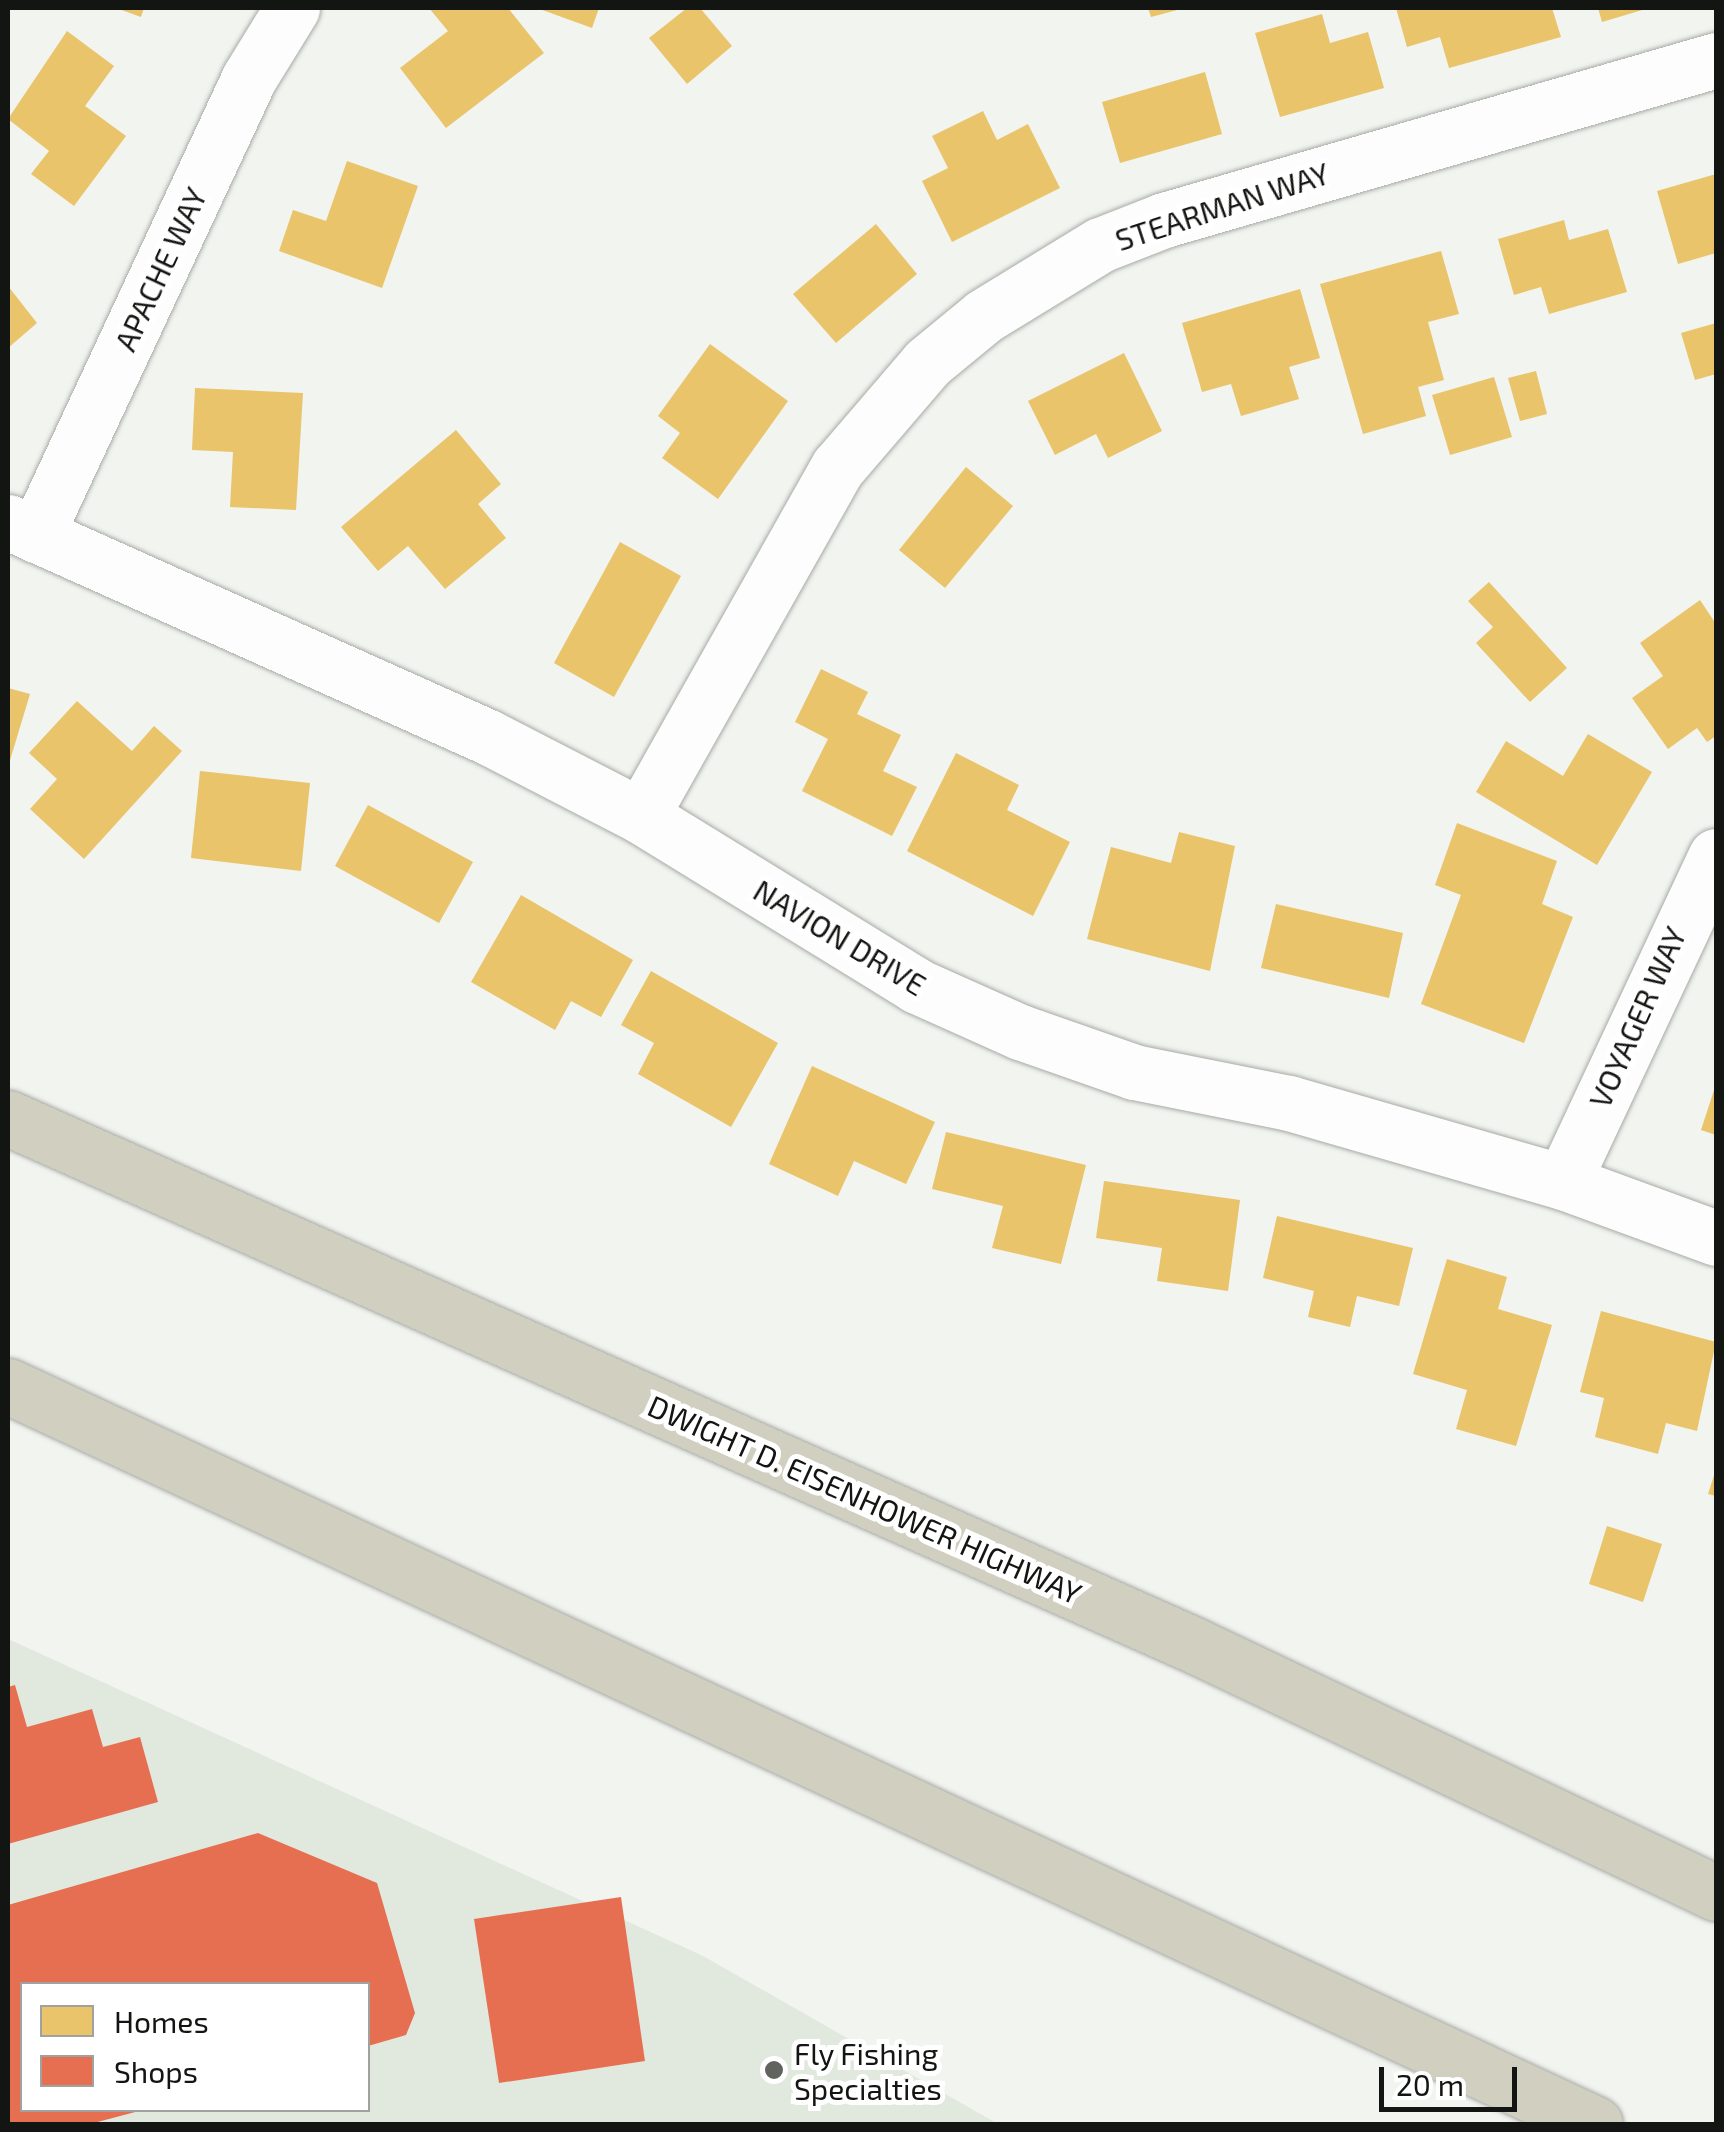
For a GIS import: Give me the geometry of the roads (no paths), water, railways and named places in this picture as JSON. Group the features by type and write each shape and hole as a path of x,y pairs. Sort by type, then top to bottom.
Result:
{"highway":[{"name":"DWIGHT D. EISENHOWER HIGHWAY","path":"8,1118 1196,1646 1716,1892"},
{"path":"8,1386 1595,2124"},
{"path":"1196,1646 1716,1852"}],"street":[{"name":"APACHE WAY","path":"22,528 250,78 292,8"},
{"name":"STEARMAN WAY","path":"641,816 838,467 915,376 984,316 1100,245 1164,220 1716,60"},
{"name":"NAVION DRIVE","path":"22,528 641,816 917,986 1020,1032 1134,1072 1289,1103 1563,1182 1716,1238"},
{"name":"VOYAGER WAY","path":"1563,1182 1716,856"}],"place":[{"name":"Fly Fishing Specialties","path":"774,2070"}]}
